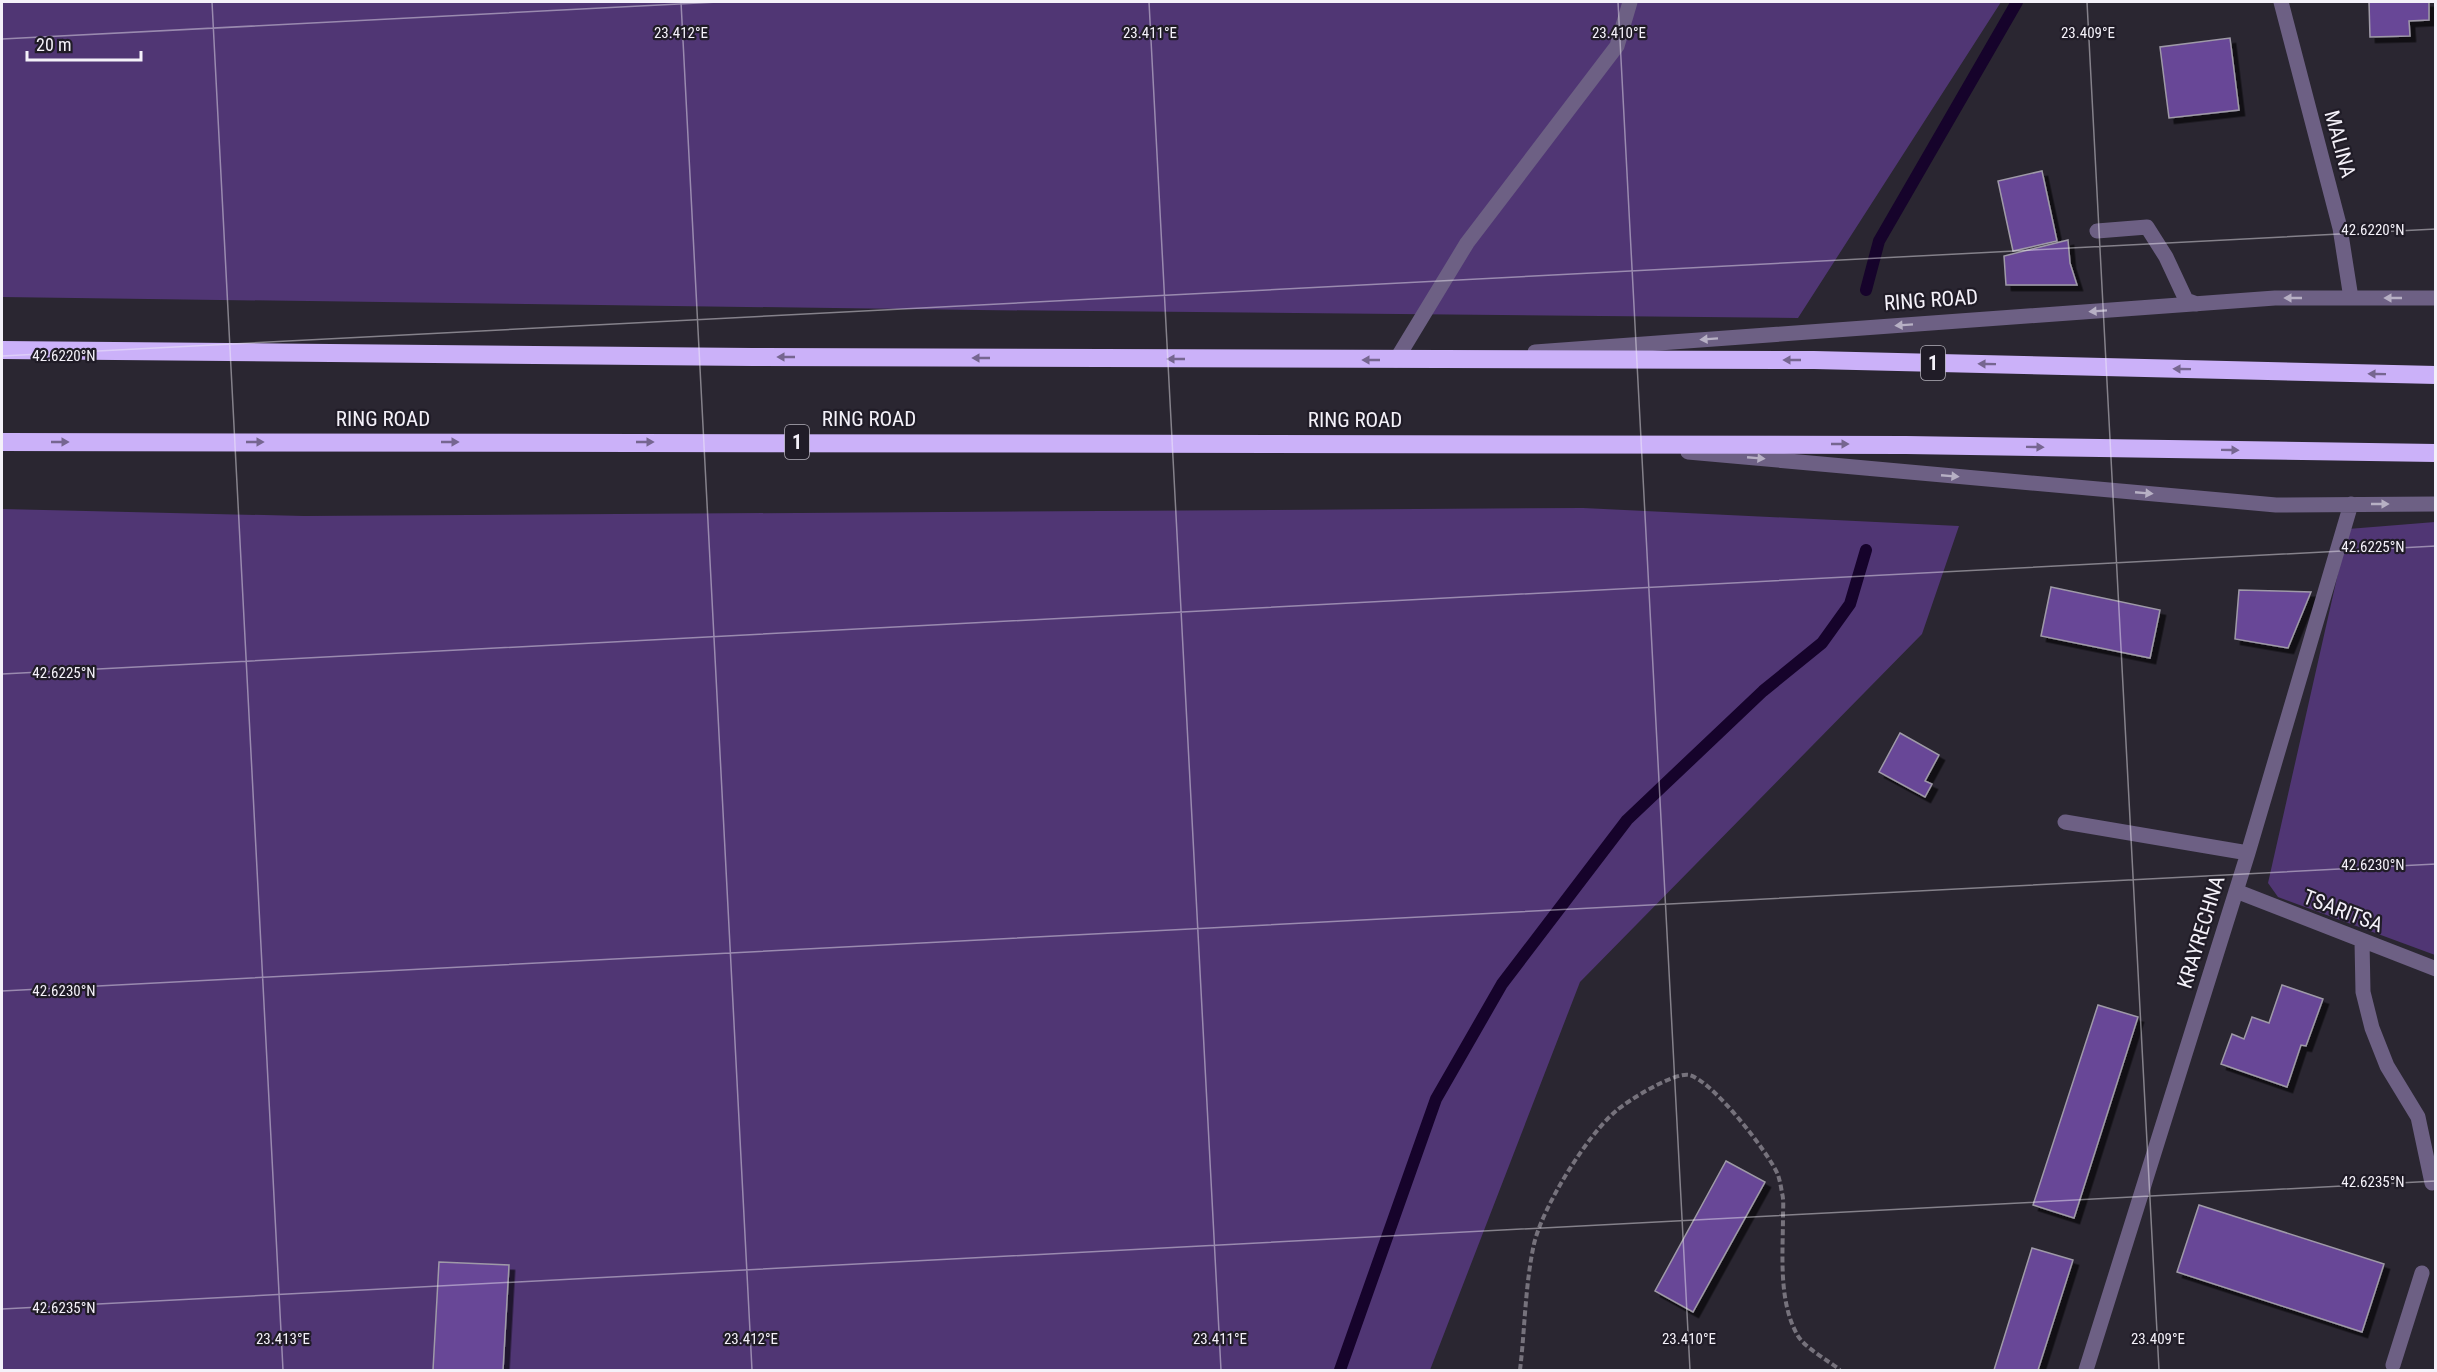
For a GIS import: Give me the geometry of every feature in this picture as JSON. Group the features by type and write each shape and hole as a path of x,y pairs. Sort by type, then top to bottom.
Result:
{"highway":[{"name":"RING ROAD","path":"2,350 728,357 1814,360 2436,375"},
{"name":"RING ROAD","path":"2,442 1895,444 2436,453"}],"street":[{"path":"1396,360 1467,243 1617,46 1630,2"},
{"name":"MALINA","path":"2281,2 2340,228 2351,298"},
{"path":"2097,231 2147,227 2166,257 2186,300 2197,304"},
{"name":"RING ROAD","path":"1430,359 2275,298 2436,298"},
{"name":"RING ROAD","path":"1593,443 2276,505 2436,504"},
{"name":"KRAYRECHNA","path":"2086,1371 2248,853 2351,504"},
{"path":"2065,822 2248,853"},
{"name":"TSARITSA","path":"2236,891 2436,969"},
{"path":"2362,941 2363,992 2372,1028 2387,1066 2418,1117 2432,1183"},
{"path":"2393,1365 2422,1273"}],"path":[{"path":"1520,1371 1534,1242 1559,1189 1581,1150 1601,1123 1643,1093 1673,1078 1687,1074 1704,1081 1733,1111 1778,1175 1783,1197 1785,1294 1789,1314 1798,1338 1840,1371"}],"shaded area":[{"path":"2,2 2001,2 1798,318 2,297"},
{"path":"1583,508 1959,526 1922,634 1580,982 1430,1370 2,1370 2,509 304,516"},
{"path":"2435,522 2435,955 2278,897 2268,883 2348,529"}],"building":[{"path":"2369,2 2429,2 2429,20 2409,21 2410,36 2370,37"},
{"path":"2230,38 2239,110 2169,118 2160,47"},
{"path":"2042,171 2057,241 2013,251 1998,181"},
{"path":"2068,240 2070,263 2077,285 2006,285 2004,256"},
{"path":"2051,587 2160,610 2150,658 2041,636"},
{"path":"2239,590 2311,592 2288,648 2235,639"},
{"path":"1900,733 1939,755 1925,781 1932,784 1925,797 1879,772"},
{"path":"2282,985 2323,999 2306,1046 2301,1045 2287,1087 2221,1064 2232,1034 2244,1039 2252,1017 2269,1023"},
{"path":"2098,1005 2138,1017 2074,1218 2033,1205"},
{"path":"1726,1161 1765,1182 1693,1312 1655,1291"},
{"path":"2199,1205 2384,1264 2362,1332 2177,1272"},
{"path":"2032,1248 2073,1260 2038,1370 1994,1370"},
{"path":"439,1262 509,1265 503,1370 433,1370"}],"waterway":[{"path":"1866,290 1879,241 2017,2"},
{"path":"1340,1370 1436,1099 1502,984 1627,820 1763,691 1822,643 1850,604 1866,550"}]}
